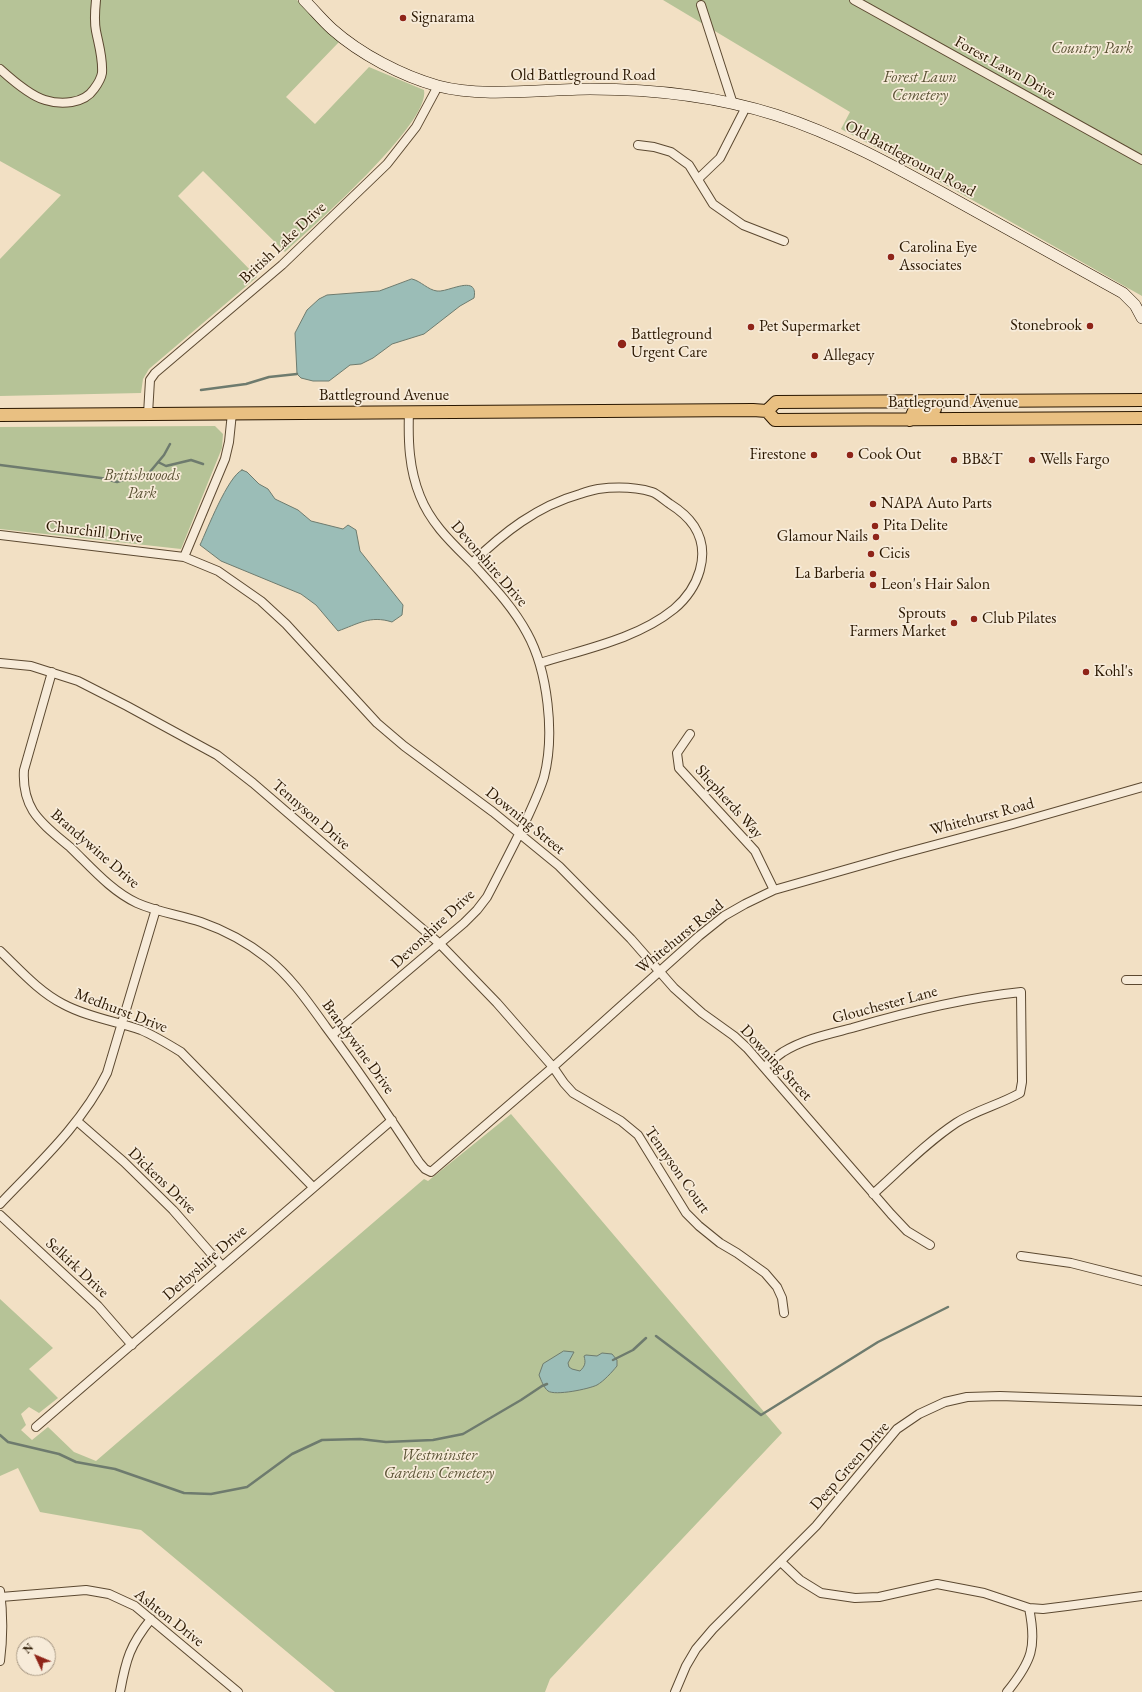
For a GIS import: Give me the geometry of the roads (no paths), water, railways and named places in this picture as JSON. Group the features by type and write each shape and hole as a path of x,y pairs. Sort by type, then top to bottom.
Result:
{"main road":[{"name":"Battleground Avenue","path":"0,415 767,411 776,402 1142,400"},
{"path":"910,420 914,411 919,409 939,409 949,401"},
{"name":"Battleground Avenue","path":"767,411 775,420 1142,418"}],"street":[{"path":"0,69 26,90 44,100 57,103 72,102 91,94 102,76 102,56 96,30 96,0"},
{"name":"Old Battleground Road","path":"304,0 332,28 357,49 393,68 438,86 461,90 500,92 590,89 639,90 695,96 776,115 834,137 887,163 1123,293 1135,305 1142,318"},
{"name":"Forest Lawn Drive","path":"854,0 1142,160"},
{"path":"701,5 733,104"},
{"name":"British Lake Drive","path":"148,414 150,380 155,373 282,265 387,164 416,127 438,86"},
{"path":"698,179 720,158 746,107"},
{"path":"638,145 654,147 671,152 689,165 714,204 748,227 784,241"},
{"name":"Devonshire Drive","path":"332,1035 440,944 477,910 487,897 520,832 544,778 548,755 549,732 547,707 540,663 527,633 510,608 472,563 437,527 420,496 410,461 408,440 409,412"},
{"path":"184,557 225,458 229,442 232,413"},
{"path":"472,563 494,542 513,527 543,509 568,497 596,489 625,488 652,492 679,510 694,526 703,548 700,574 690,593 675,609 628,635 540,663"},
{"name":"Churchill Drive","path":"0,535 184,557"},
{"name":"Downing Street","path":"184,557 218,571 261,601 286,624 377,723 404,746 520,832 559,866 631,939 687,1000 734,1036 764,1067 873,1194 907,1231 930,1245"},
{"name":"Tennyson Drive","path":"0,663 31,666 78,681 120,702 217,755 253,783 440,944 497,1003 553,1067"},
{"name":"Brandywine Drive","path":"52,672 24,770 24,782 29,803 40,819 118,891 138,903 211,926 241,941 277,966 290,980 361,1074 419,1162 425,1169 431,1172"},
{"name":"Shepherds Way","path":"690,734 677,753 679,768 755,851 774,890"},
{"name":"Whitehurst Road","path":"431,1172 553,1067 699,936 724,916 745,904 774,890 1142,787"},
{"path":"0,1204 77,1121 96,1095 107,1073 156,909"},
{"name":"Medhurst Drive","path":"0,951 41,989 61,1003 78,1011 122,1024 154,1036 181,1052 312,1187"},
{"path":"1126,980 1142,980"},
{"name":"Glouchester Lane","path":"764,1067 783,1052 807,1040 886,1018 953,1002 982,996 1021,992 1022,1082 1020,1093 1008,1100 976,1112 955,1124 873,1194"},
{"name":"Tennyson Court","path":"553,1067 573,1093 621,1121 638,1135 686,1213 720,1243 738,1253 765,1273 777,1287 782,1298 784,1313"},
{"name":"Derbyshire Drive","path":"36,1427 312,1187 392,1120"},
{"name":"Dickens Drive","path":"77,1121 124,1162 168,1205 222,1266"},
{"name":"Selkirk Drive","path":"0,1215 98,1306 132,1344"},
{"path":"1021,1256 1071,1263 1142,1281"},
{"name":"Deep Green Drive","path":"675,1692 686,1666 696,1649 713,1629 816,1526 897,1430 920,1414 945,1402 967,1397 1000,1396 1142,1401"},
{"path":"781,1562 800,1580 821,1593 855,1598 879,1597 938,1584 984,1593 1029,1608 1059,1607 1142,1596"},
{"name":"Ashton Drive","path":"0,1594 86,1590 98,1591 121,1599 135,1606 235,1691"},
{"path":"0,1594 2,1632 0,1661"},
{"path":"1007,1692 1023,1672 1032,1647 1033,1628 1029,1608"},
{"path":"120,1692 125,1663 129,1653 140,1633 151,1619"}],"water":[{"path":"412,279 437,291 467,285 472,287 474,291 474,298 460,306 424,334 392,344 373,358 361,364 350,365 329,381 313,381 301,378 297,374 295,333 307,310 319,299 327,295 379,291"},
{"path":"242,470 247,472 259,484 268,489 275,499 298,510 311,521 343,529 348,525 356,530 360,551 403,605 402,615 392,622 377,619 364,621 338,631 316,605 301,594 221,561 200,545 224,492 236,474"},
{"path":"564,1351 574,1352 568,1363 569,1367 572,1369 580,1371 582,1369 585,1363 584,1356 597,1356 602,1353 612,1354 617,1360 617,1366 597,1385 557,1393 548,1391 539,1375 543,1364"}],"waterway":[{"path":"201,390 246,384 269,377 297,374"},
{"path":"0,465 101,478 117,482 149,473 164,455 170,444"},
{"path":"158,462 166,466 191,460 203,464"},
{"path":"656,1336 761,1415 878,1342 948,1307"},
{"path":"613,1360 633,1350 646,1338"},
{"path":"0,1435 8,1442 59,1454 76,1462 115,1469 184,1493 211,1494 247,1487 292,1454 322,1440 360,1439 386,1442 433,1440 463,1434 547,1384"}],"place":[{"name":"Signarama","path":"403,18"},
{"name":"Carolina Eye Associates","path":"891,257"},
{"name":"Stonebrook","path":"1090,326"},
{"name":"Pet Supermarket","path":"751,327"},
{"name":"Battleground Urgent Care","path":"622,344"},
{"name":"Allegacy","path":"815,356"},
{"name":"Firestone","path":"814,455"},
{"name":"Cook Out","path":"850,455"},
{"name":"BB&T","path":"954,460"},
{"name":"Wells Fargo","path":"1032,460"},
{"name":"NAPA Auto Parts","path":"873,504"},
{"name":"Pita Delite","path":"875,526"},
{"name":"Glamour Nails","path":"876,537"},
{"name":"Cicis","path":"871,554"},
{"name":"La Barberia","path":"873,574"},
{"name":"Leon's Hair Salon","path":"873,585"},
{"name":"Club Pilates","path":"974,619"},
{"name":"Sprouts Farmers Market","path":"954,623"},
{"name":"Kohl's","path":"1086,672"}],"park label":[{"name":"Country Park","path":"1092,49"},
{"name":"Forest Lawn Cemetery","path":"920,87"},
{"name":"Britishwoods Park","path":"142,485"},
{"name":"Westminster Gardens Cemetery","path":"439,1465"}]}
